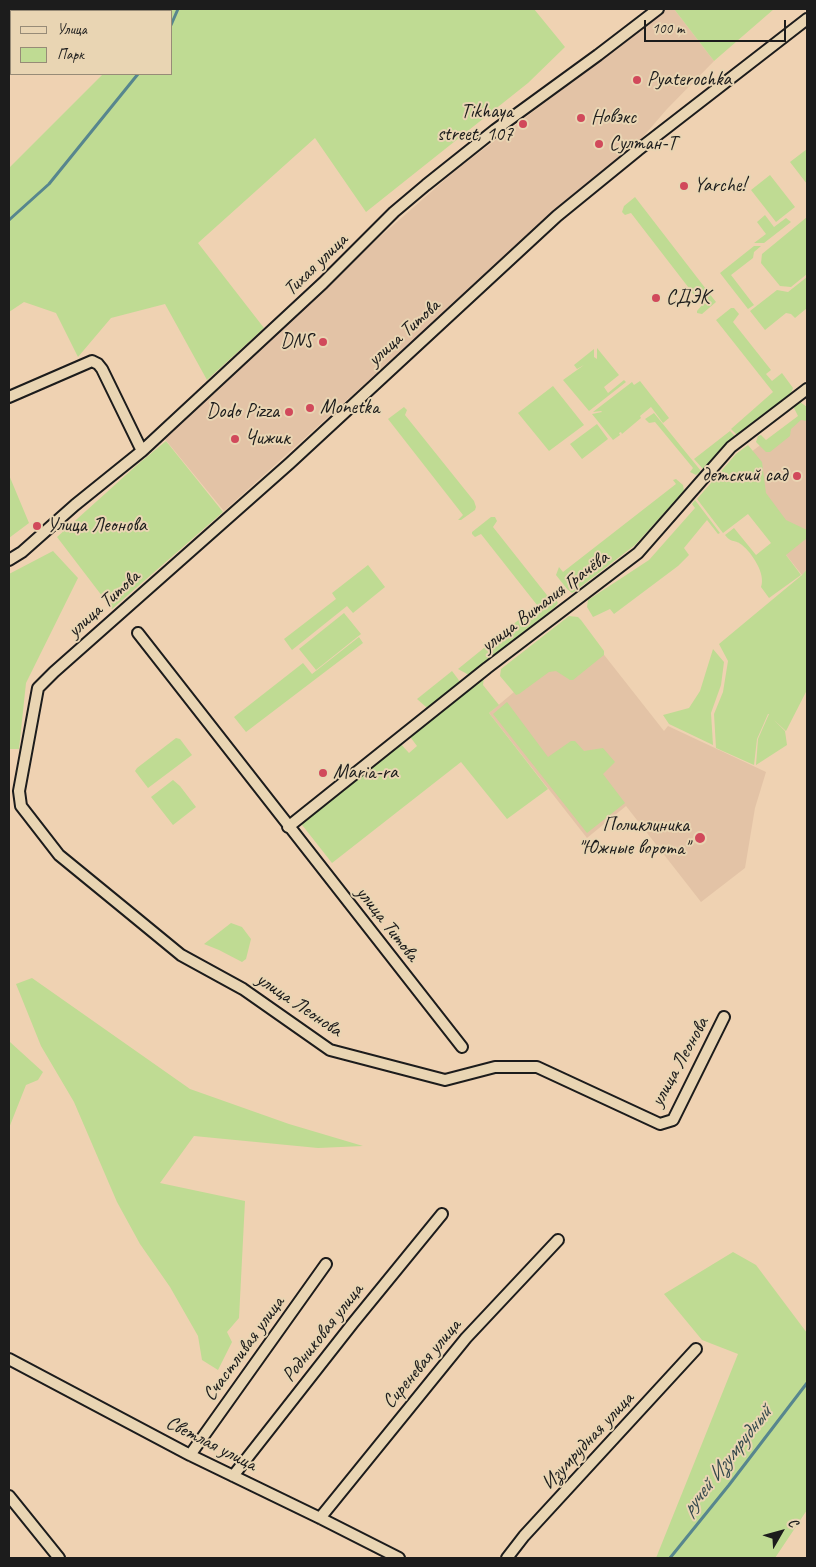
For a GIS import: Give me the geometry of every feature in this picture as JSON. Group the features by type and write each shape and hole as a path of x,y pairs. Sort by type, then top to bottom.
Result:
{"street":[{"name":"Тихая улица","path":"9,560 22,552 75,505 142,451 323,283 394,212 495,130 658,9"},
{"name":"улица Титова","path":"38,688 290,462 557,216 638,150 807,19"},
{"path":"9,397 92,361 102,369 142,451"},
{"name":"улица Виталия Грачёва","path":"288,827 487,668 638,553 731,447 807,389"},
{"name":"улица Титова","path":"138,633 462,1047"},
{"name":"улица Леонова","path":"38,688 19,791 21,806 59,854 181,955 243,988 330,1050 445,1080 495,1068 537,1067 660,1124 673,1120 724,1017"},
{"name":"Родниковая улица","path":"233,1476 329,1352 442,1214"},
{"name":"Сиреневая улица","path":"320,1518 466,1338 558,1240"},
{"name":"Счастливая улица","path":"190,1455 326,1264"},
{"name":"Изумрудная улица","path":"507,1558 524,1536 696,1349"},
{"name":"Светлая улица","path":"9,1359 190,1455 399,1558"},
{"path":"9,1496 59,1558"}],"shaded area":[{"path":"663,9 674,9 714,61 667,109 642,138 482,278 224,511 164,438 382,235 456,170 592,67"},
{"path":"804,412 807,416 807,569 802,575 722,474"},
{"path":"579,623 664,731 668,726 766,772 755,808 745,868 701,902 626,806 587,838 489,713 514,692"}],"green space":[{"path":"534,9 565,47 528,83 366,212 315,138 198,243 264,328 207,380 165,304 111,318 78,357 56,313 24,302 9,312 9,168 102,75 172,75 172,10 142,10"},
{"path":"674,9 774,9 714,61"},
{"path":"807,149 807,184 790,162"},
{"path":"770,175 795,207 776,222 751,190"},
{"path":"635,197 716,302 702,314 697,313 697,311 702,305 631,213 625,215 622,212 624,206"},
{"path":"765,215 774,227 786,218 791,222 764,243 754,243 766,234 757,222"},
{"path":"807,217 807,274 791,287 780,286 761,263 762,254"},
{"path":"754,246 761,246 754,252 753,258 731,275 754,305 748,309 720,273"},
{"path":"807,277 807,308 795,318 791,314 786,313 765,330 750,311 777,290 788,292"},
{"path":"731,308 734,308 739,314 733,322 771,370 766,374 772,381 782,373 793,388 791,393 737,435 731,429 773,392 716,320"},
{"path":"597,348 619,375 604,387 608,393 624,380 626,382 589,411 563,380 584,365 577,369 574,365 594,349 594,357 597,359"},
{"path":"640,381 669,418 663,423 651,407 640,416 641,418 622,434 621,432 619,433 620,435 613,440 592,414 602,412 593,412 632,382 634,385"},
{"path":"553,386 584,425 549,451 518,413"},
{"path":"800,402 807,407 807,421 801,420 791,429 790,436 770,452 766,452 756,442 758,436 761,435 766,440 798,416 794,408"},
{"path":"404,407 407,410 405,415 474,501 475,510 461,520 458,520 463,515 388,419"},
{"path":"654,413 701,471 696,475 690,472 693,468 655,422 649,423 645,419"},
{"path":"597,424 608,439 582,459 570,444"},
{"path":"730,431 735,436 726,443 703,469 694,459"},
{"path":"166,441 223,512 112,609 57,537"},
{"path":"748,445 762,462 766,493 786,520 807,530 807,538 786,555 801,575 769,598 761,587 762,576 754,558 742,545 730,540 725,535 734,528 756,555 771,543 748,514 723,533 697,499 736,454"},
{"path":"9,475 29,523 9,538"},
{"path":"676,479 683,485 684,491 635,545 574,592 572,593 567,589 556,575 559,567 563,572 676,484 673,480"},
{"path":"695,500 720,533 718,534 707,520 684,548 689,555 678,566 614,614 610,609 593,617 587,607 588,600 649,560 695,508 692,504"},
{"path":"491,517 495,517 497,521 493,527 550,599 554,596 558,603 469,675 458,669 537,605 481,534 475,537 472,534"},
{"path":"53,551 78,578 26,683 19,749 9,749 9,574"},
{"path":"368,565 385,587 353,613 347,606 292,650 284,639 336,599 332,593"},
{"path":"807,569 807,690 786,731 774,720 785,731 787,745 756,765 758,739 768,714 757,739 754,765 716,748 714,714 723,692 728,661 719,644"},
{"path":"344,613 361,634 316,670 299,649"},
{"path":"569,616 578,617 581,620 604,651 604,655 573,680 556,671 549,672 516,695 500,676 501,669"},
{"path":"359,637 363,643 246,732 234,717 303,663 312,674"},
{"path":"713,649 724,662 721,685 711,713 713,745 669,724 663,715 689,708 700,691"},
{"path":"452,671 461,683 432,706 426,707 417,699"},
{"path":"484,677 483,685 499,705 489,713 548,789 507,819 461,762 332,863 299,821 398,741 409,753 417,746 408,734"},
{"path":"507,702 548,757 571,741 575,741 584,751 603,748 615,762 603,774 625,803 587,833 493,714"},
{"path":"176,738 180,739 192,755 148,788 135,771"},
{"path":"173,780 196,807 173,825 151,797"},
{"path":"231,923 242,927 251,939 246,959 242,962 204,944"},
{"path":"32,978 190,1089 289,1124 363,1146 318,1148 194,1136 160,1183 245,1201 239,1318 227,1332 232,1342 218,1370 202,1360 198,1336 170,1287 140,1244 117,1202 74,1102 41,1046 16,984"},
{"path":"10,1042 43,1072 38,1080 26,1085 9,1128"},
{"path":"733,1252 756,1265 807,1333 807,1510 775,1558 656,1558 738,1354 702,1340 664,1294"}],"waterway":[{"path":"172,23 178,9"},
{"path":"9,220 49,184 137,75"},
{"name":"ручей Изумрудный","path":"670,1558 807,1383"}],"place":[{"name":"Pyaterochka","path":"637,80"},
{"name":"Новэкс","path":"581,118"},
{"name":"Tikhaya street, 107","path":"523,124"},
{"name":"Султан-Т","path":"599,144"},
{"name":"Yarche!","path":"684,186"},
{"name":"СДЭК","path":"656,298"},
{"name":"DNS","path":"323,342"},
{"name":"Monetka","path":"310,408"},
{"name":"Dodo Pizza","path":"289,412"},
{"name":"Чижик","path":"235,439"},
{"name":"детский сад","path":"797,476"},
{"name":"Улица Леонова","path":"37,526"},
{"name":"Maria-ra","path":"323,773"},
{"name":"Поликлиника \"Южные ворота\"","path":"700,838"}]}
